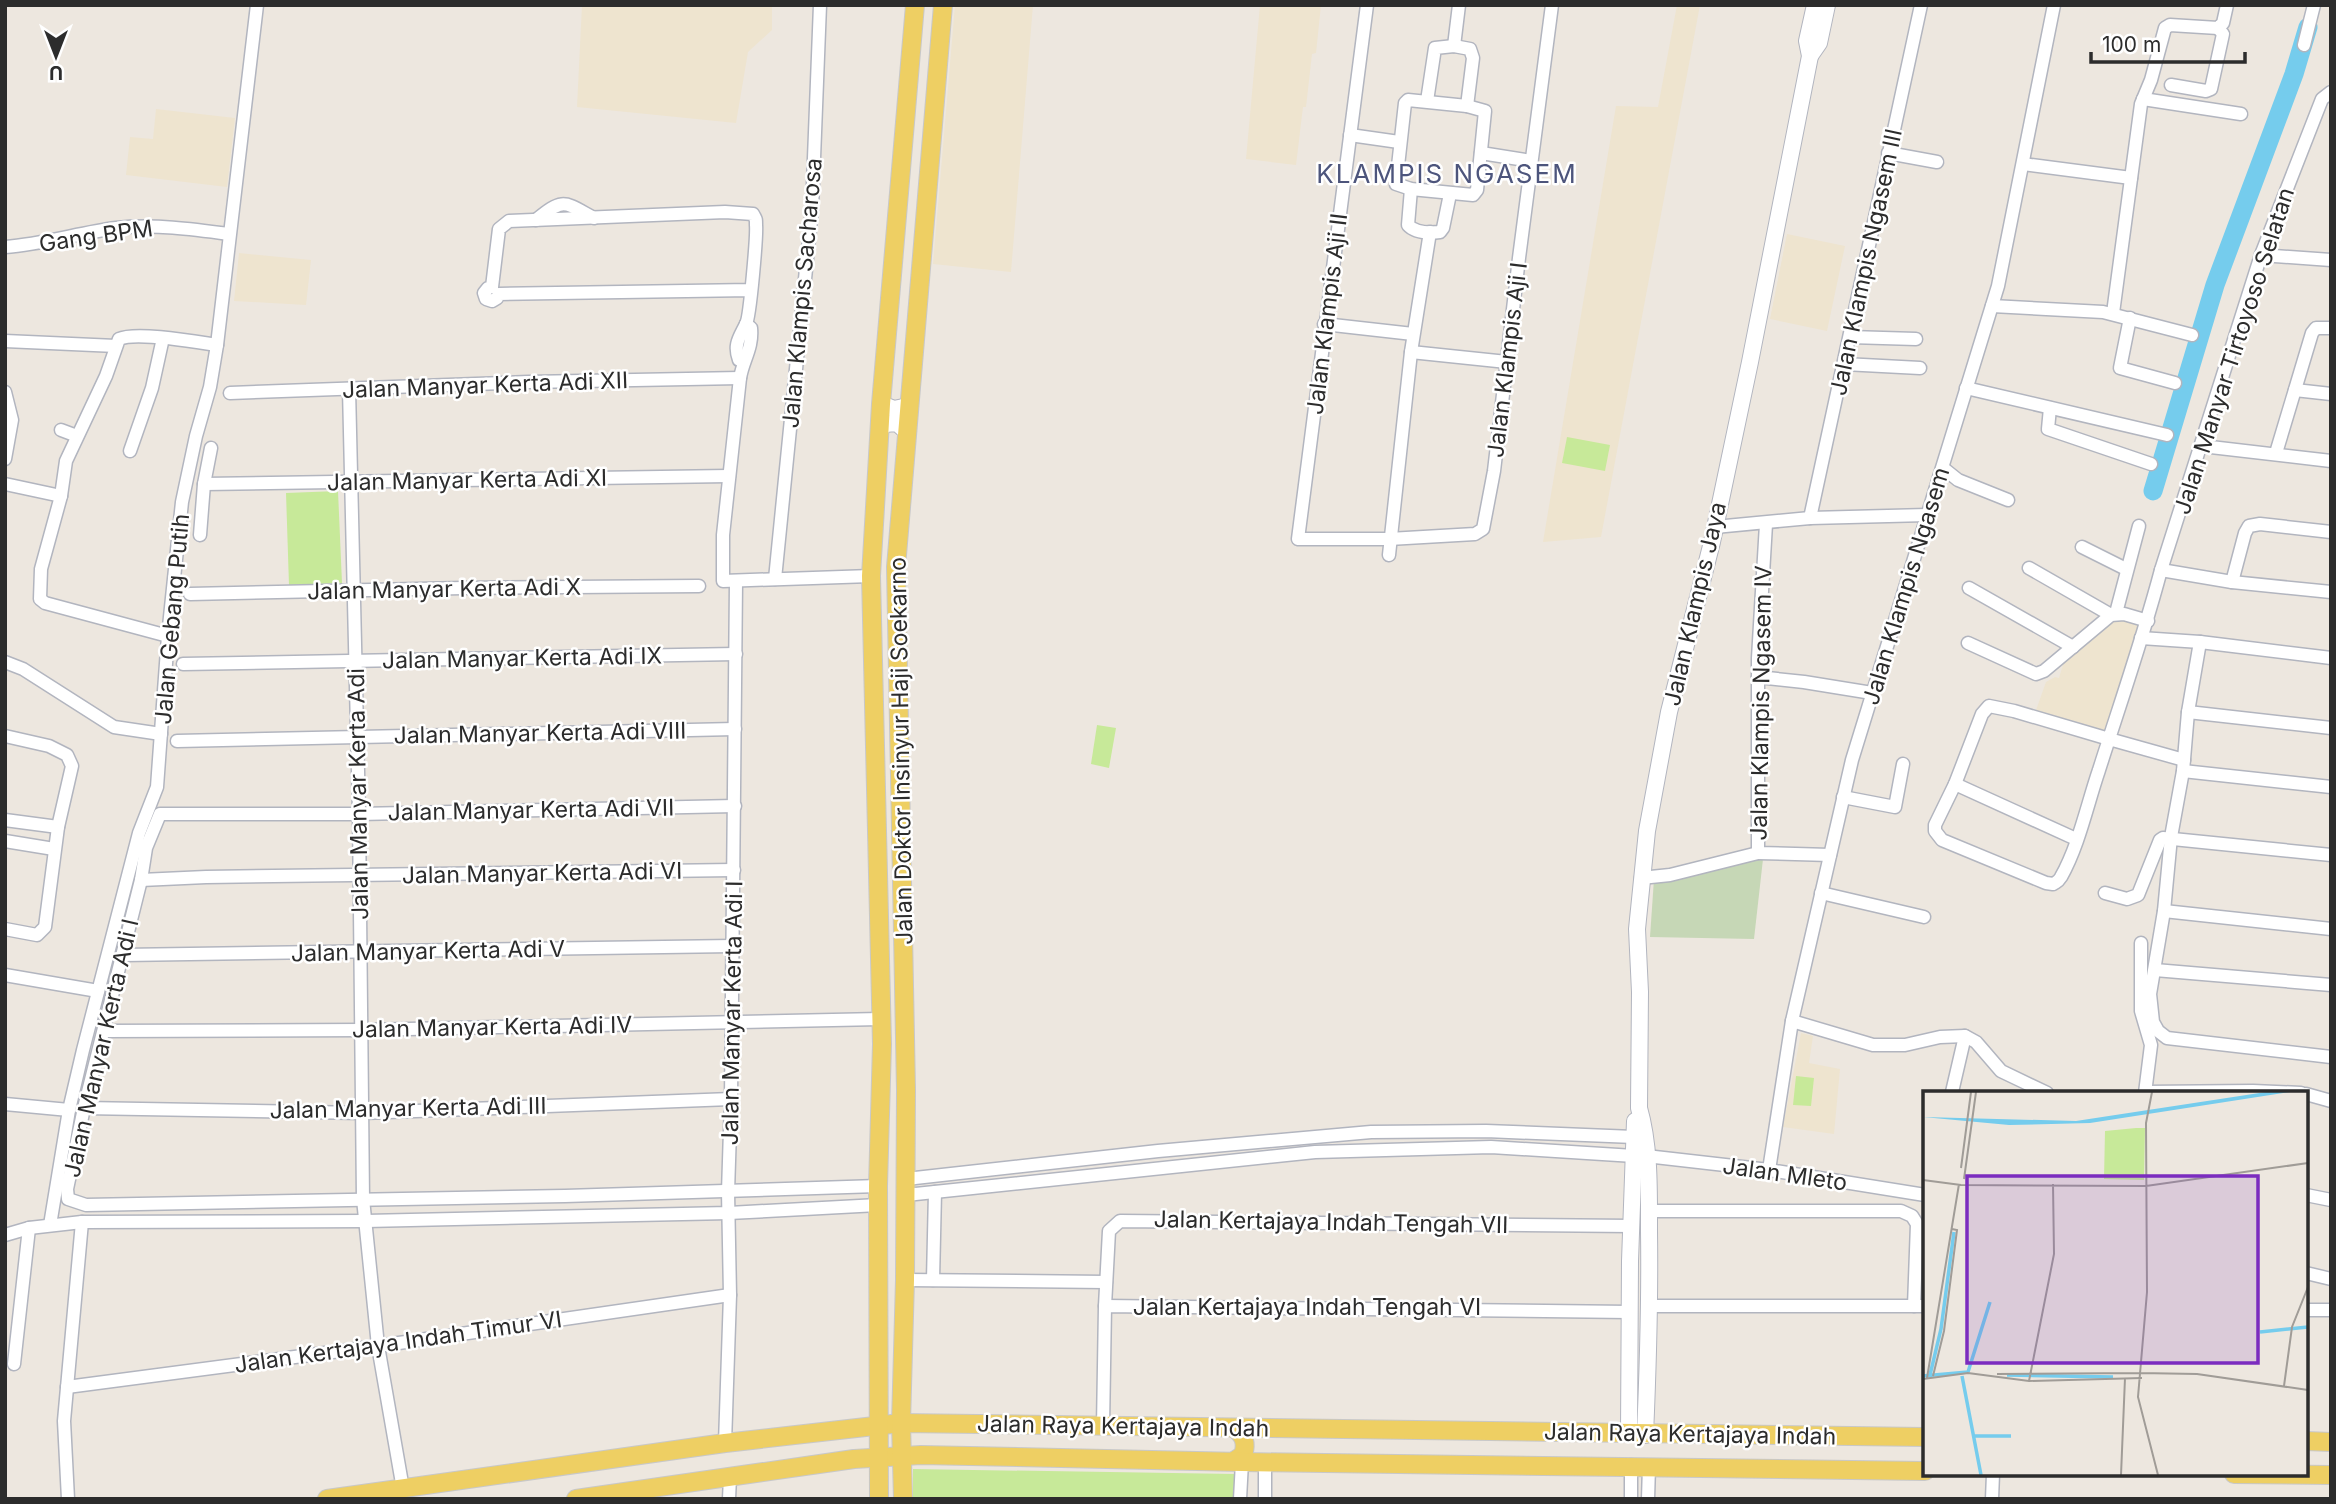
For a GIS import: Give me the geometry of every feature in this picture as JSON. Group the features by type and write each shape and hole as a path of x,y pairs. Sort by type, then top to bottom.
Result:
{"main road":[{"name":"Jalan Doktor Insinyur Haji Soekarno","path":"879,1499 878,1196 881,1027 871,576 881,404 915,5"},
{"name":"Jalan Doktor Insinyur Haji Soekarno","path":"903,1499 901,1423 906,1188 905,1027 896,567 943,5"},
{"name":"Jalan Klampis Jaya","path":"1641,1183 1639,1148 1644,1123 1639,1108 1640,992 1637,929 1641,878 1669,712 1715,527 1759,318 1810,56 1807,41 1815,5"},
{"name":"Jalan Klampis Jaya","path":"1810,56 1819,43 1827,5"},
{"path":"881,404 894,409 908,406"},
{"path":"880,430 885,424 897,423 907,432"},
{"path":"881,1027 905,1027"},
{"path":"1637,1434 1647,1393 1650,1306 1649,1211 1641,1183"},
{"path":"1637,1434 1629,1392 1630,1311 1632,1226 1641,1183"},
{"path":"1629,1392 1647,1393"},
{"name":"Jalan Raya Kertajaya Indah","path":"327,1499 404,1494 725,1443 901,1423 1923,1437"},
{"path":"1234,1428 1241,1433 1245,1444 1243,1455 1238,1462"},
{"path":"1269,1462 1265,1447 1267,1436 1274,1428"},
{"path":"2308,1441 2331,1442"},
{"name":"Jalan Raya Kertajaya Indah","path":"576,1499 903,1455 1923,1471"},
{"path":"2308,1475 2331,1475"}],"street":[{"name":"Jalan Gebang Putih","path":"50,1225 69,1110 98,991 139,833 157,787 168,636 182,502 210,387 217,345 257,5"},
{"name":"Jalan Klampis Sacharosa","path":"775,579 812,209 820,5"},
{"name":"Jalan Klampis Aji II","path":"1298,539 1367,5"},
{"path":"1454,46 1458,5"},
{"name":"Jalan Klampis Aji I","path":"1298,539 1389,539 1475,534 1483,530 1494,471 1552,5"},
{"name":"Jalan Klampis Ngasem III","path":"1810,518 1921,5"},
{"name":"Jalan Klampis Ngasem","path":"1769,1170 1792,1021 1852,760 1992,306 2054,5"},
{"path":"2113,313 2143,99 2165,29 2170,25 2218,28 2223,23 2227,5"},
{"path":"2304,45 2314,5"},
{"path":"2171,85 2206,91 2211,89 2222,34 2218,28"},
{"path":"1427,101 1435,48 1454,46 1467,48 1472,53 1467,106"},
{"name":"Jalan Manyar Tirtoyoso Selatan","path":"1955,783 1935,825 1937,836 2046,883 2053,884 2058,881 2076,839 2148,619 2161,570 2261,255 2322,99 2331,92"},
{"path":"2143,99 2241,114"},
{"path":"1406,101 1467,106 1486,111 1475,193 1468,196 1450,194 1411,189 1396,184 1406,101"},
{"path":"1350,135 1399,142"},
{"path":"1481,153 1531,161"},
{"path":"1888,153 1937,162"},
{"path":"2023,164 2131,178"},
{"path":"1411,189 1408,225 1413,229 1430,232 1440,232 1443,228 1450,194"},
{"path":"751,290 495,290 498,236 501,225 509,221 725,212 753,214 757,227 751,290 746,324 751,328 752,334 749,355 743,361 740,379 721,578 726,582 737,582 871,576"},
{"name":"Gang BPM","path":"5,247 136,227 229,234"},
{"path":"1389,555 1413,334 1430,232"},
{"path":"2261,255 2331,260"},
{"path":"1992,306 2113,313 2192,335"},
{"path":"2130,318 2120,368 2175,383"},
{"path":"1324,324 1413,334"},
{"path":"2276,453 2312,333 2316,328 2331,328"},
{"path":"1850,337 1916,339"},
{"path":"130,451 152,387 163,338"},
{"path":"168,636 46,603 40,599 41,569 61,496 66,461 106,376 119,339 163,338 217,345"},
{"path":"5,341 116,346"},
{"path":"1411,352 1507,362"},
{"path":"1844,364 1920,368"},
{"name":"Jalan Manyar Kerta Adi XII","path":"230,393 529,382 740,379"},
{"path":"1966,388 2167,435"},
{"name":"Jalan Manyar Kerta Adi","path":"349,389 362,953 364,1210 378,1346 404,1494"},
{"path":"2295,390 2331,394"},
{"path":"5,392 12,420 5,459"},
{"path":"2050,408 2048,429 2151,464"},
{"path":"61,430 78,436"},
{"path":"2202,446 2331,461"},
{"path":"200,536 204,484 211,448"},
{"path":"1943,468 1958,480 2008,500"},
{"name":"Jalan Manyar Kerta Adi XI","path":"204,484 729,476"},
{"path":"5,484 61,496"},
{"path":"1715,527 1810,518 1927,516"},
{"name":"Jalan Klampis Ngasem IV","path":"1766,523 1758,677 1758,853 1830,855"},
{"path":"2232,582 2249,526 2260,524 2331,533"},
{"path":"1968,643 2036,674 2044,671 2113,614 2139,526"},
{"path":"2082,547 2126,569"},
{"path":"2029,568 2113,614 2148,619"},
{"path":"2161,570 2232,582 2331,592"},
{"name":"Jalan Manyar Kerta Adi I","path":"725,1443 730,1295 728,1203 737,582"},
{"name":"Jalan Manyar Kerta Adi X","path":"190,594 698,586"},
{"path":"1969,588 2073,647"},
{"path":"2141,638 2200,642 2331,658"},
{"path":"2200,642 2151,994 2153,1022 2158,1031 2167,1038 2331,1057"},
{"name":"Jalan Manyar Kerta Adi IX","path":"183,664 736,654"},
{"path":"5,662 23,669 114,727 162,734"},
{"path":"1758,677 1872,694"},
{"path":"2076,839 1955,783 1984,709 1989,706 2014,710 2109,739 2184,766 2331,787"},
{"path":"2189,712 2331,728"},
{"name":"Jalan Manyar Kerta Adi VIII","path":"177,741 735,729"},
{"path":"5,736 49,746 67,755 72,766 54,849 43,932 37,935 5,929"},
{"path":"1843,797 1895,807 1903,764"},
{"name":"Jalan Manyar Kerta Adi VII","path":"160,814 359,814 735,806"},
{"name":"Jalan Manyar Kerta Adi I","path":"160,814 146,848 141,880 84,1108 66,1196 78,1204 364,1210"},
{"path":"5,820 58,827"},
{"path":"2105,893 2127,899 2138,895 2160,840 2171,837 2331,855"},
{"path":"5,841 54,849"},
{"path":"1641,878 1670,875 1758,853"},
{"name":"Jalan Manyar Kerta Adi VI","path":"141,880 734,870"},
{"path":"1821,893 1924,917"},
{"path":"2164,911 2331,929"},
{"path":"2141,943 2141,1011 2151,1045 2145,1091"},
{"name":"Jalan Manyar Kerta Adi V","path":"123,955 733,946"},
{"path":"2155,970 2331,985"},
{"path":"5,975 98,991"},
{"path":"1792,1021 1873,1045 1905,1045 1940,1037 1965,1036 1976,1042 2001,1071 2043,1091"},
{"name":"Jalan Manyar Kerta Adi IV","path":"104,1031 732,1024 881,1027"},
{"path":"1952,1091 1965,1036"},
{"path":"2308,1094 2331,1101"},
{"name":"Jalan Manyar Kerta Adi III","path":"84,1108 362,1113 731,1099"},
{"path":"5,1104 69,1110"},
{"path":"1315,1145 1371,1132 1486,1131 1639,1148"},
{"path":"906,1188 1315,1145 1639,1148"},
{"name":"Jalan Mleto","path":"1639,1148 1923,1195"},
{"path":"906,1188 935,1192 1122,1164"},
{"path":"933,1280 935,1192"},
{"path":"2308,1195 2331,1200"},
{"path":"5,1235 29,1228 82,1222 364,1210 728,1203 878,1196"},
{"path":"364,1210 728,1203 878,1196"},
{"path":"1649,1211 1901,1211 1912,1216 1917,1224 1920,1306 1650,1306"},
{"name":"Jalan Kertajaya Indah Tengah VII","path":"1105,1306 1109,1231 1114,1224 1131,1220 1632,1226"},
{"path":"68,1499 64,1446 66,1387 82,1222"},
{"path":"14,1364 29,1228"},
{"path":"2308,1273 2331,1279"},
{"path":"905,1280 1106,1282"},
{"name":"Jalan Kertajaya Indah Timur VI","path":"66,1387 378,1346 730,1295"},
{"name":"Jalan Kertajaya Indah Tengah VI","path":"1103,1426 1105,1306 1630,1311"},
{"path":"2308,1310 2331,1310"},
{"path":"1238,1462 1240,1499"},
{"path":"1265,1499 1269,1462"},
{"path":"1631,1499 1640,1466"},
{"path":"1640,1466 1648,1499"},
{"path":"1992,1499 1993,1476"},
{"path":"729,1499 730,1477"}],"shaded area":[{"path":"582,5 772,5 772,30 748,52 736,123 577,107"},
{"path":"955,5 1033,5 1011,272 933,264"},
{"path":"1260,5 1321,5 1316,53 1312,54 1296,165 1246,159"},
{"path":"1677,5 1700,5 1601,537 1543,542 1616,106 1658,107"},
{"path":"156,109 235,118 227,187 126,175 130,137 153,139"},
{"path":"1787,234 1845,246 1827,331 1770,319"},
{"path":"239,253 311,260 306,305 234,301"},
{"path":"2116,614 2142,622 2104,733 2035,713 2046,682 2055,677 2059,678 2066,655"},
{"path":"1801,1033 1813,1036 1809,1063 1840,1069 1834,1134 1783,1127"}],"green space":[{"path":"1567,437 1610,445 1605,471 1562,463"},
{"path":"338,491 342,583 289,585 286,493"},
{"path":"1097,725 1116,728 1109,768 1091,764"},
{"path":"1736,857 1763,859 1754,939 1650,937 1654,879"},
{"path":"1796,1076 1814,1078 1811,1106 1793,1105"},
{"path":"913,1469 1235,1474 1234,1499 913,1499"}],"waterway":[{"path":"2153,491 2215,285 2294,74 2308,27"}],"district":[{"name":"KLAMPIS NGASEM","path":"1447,174"}]}
